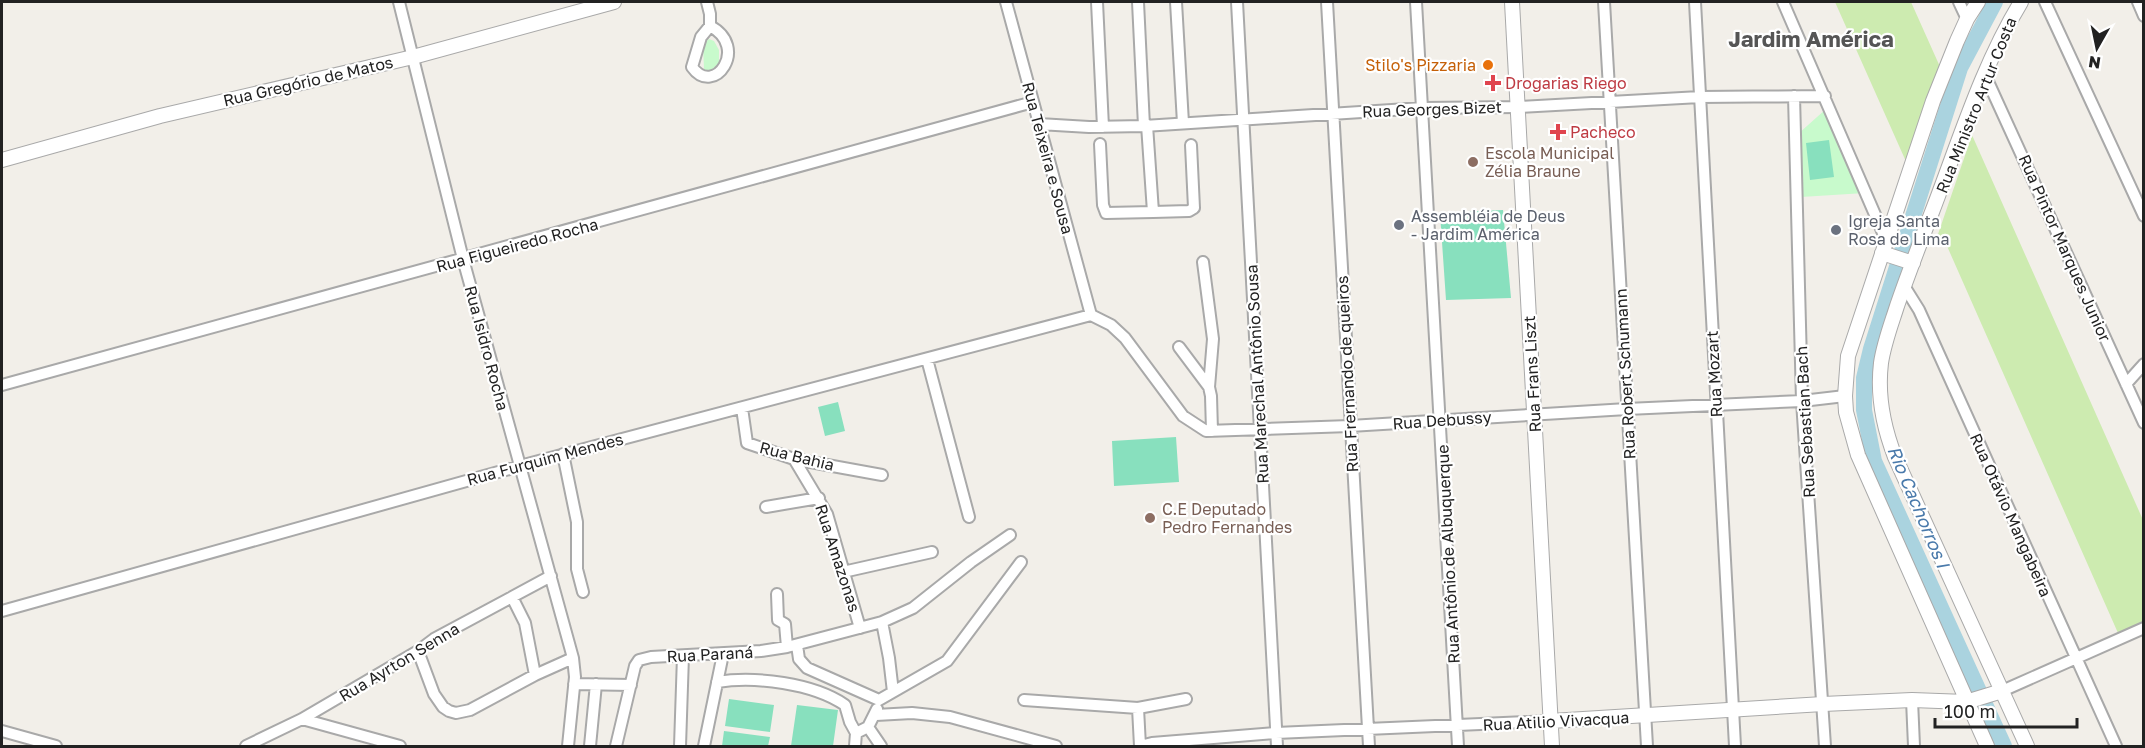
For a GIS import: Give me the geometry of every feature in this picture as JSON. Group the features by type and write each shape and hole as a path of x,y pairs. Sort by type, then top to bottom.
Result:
{"street":[{"name":"Rua Isidro Rocha","path":"399,2 463,260 573,658 574,684 568,747"},
{"name":"Rua Gregório de Matos","path":"2,160 160,116 413,57 614,2"},
{"path":"707,2 710,26 701,38 692,67 697,74 706,77 716,75 724,68 728,57 726,39 720,31 710,26"},
{"name":"Rua Teixeira e Sousa","path":"1006,2 1091,315"},
{"path":"1097,2 1103,127"},
{"path":"1138,2 1145,126 1153,212"},
{"path":"1176,2 1183,123"},
{"name":"Rua Marechal Antônio Sousa","path":"1237,2 1277,747"},
{"name":"Rua Frernando de queiros","path":"1327,2 1369,747"},
{"name":"Rua Antônio de Albuquerque","path":"1416,2 1458,747"},
{"name":"Rua Frans Liszt","path":"1512,2 1552,747"},
{"name":"Rua Robert Schumann","path":"1605,2 1647,747"},
{"name":"Rua Mozart","path":"1695,2 1735,747"},
{"path":"1783,2 1825,96 1886,249 1909,262"},
{"path":"1959,2 1967,19"},
{"path":"1978,2 1967,19 1937,91 1886,249 1848,356 1845,396 1851,434 1858,455 1970,701 1987,747"},
{"name":"Rua Ministro Artur Costa","path":"2021,2 2005,28 1909,262 1881,362 1880,397 1884,426 1894,457 1999,693 2026,747"},
{"path":"2045,2 2144,216"},
{"path":"2138,2 2144,16"},
{"name":"Rua Pintor Marques Junior","path":"1985,75 2144,423"},
{"name":"Rua Sebastian Bach","path":"1794,96 1802,401 1825,747"},
{"name":"Rua Georges Bizet","path":"1039,124 1145,126 1423,108 1700,97 1825,96"},
{"name":"Rua Figueiredo Rocha","path":"2,385 1033,102"},
{"path":"1100,144 1103,205 1106,213 1110,214 1189,211 1194,208 1191,145"},
{"path":"1203,262 1213,339 1209,387 1212,431"},
{"name":"Rua Otávio Mangabeira","path":"1904,285 1919,310 2116,747"},
{"name":"Rua Debussy","path":"1091,315 1111,325 1125,338 1183,416 1206,431 1350,426 1440,419 1802,401 1845,396"},
{"name":"Rua Furquim Mendes","path":"2,611 563,454 1091,315"},
{"path":"1179,347 1209,387"},
{"path":"927,359 969,517"},
{"path":"2126,384 2144,364"},
{"name":"Rua Bahia","path":"742,408 747,443 794,459 882,475"},
{"path":"563,454 577,522 578,569 583,592"},
{"name":"Rua Amazonas","path":"794,459 827,514 860,628"},
{"path":"766,507 819,498"},
{"name":"Rua Paraná","path":"632,680 637,662 643,658 723,654 792,646 882,622 913,608 971,562 1010,535"},
{"path":"843,572 932,552"},
{"path":"856,733 868,727 876,716 879,700 946,661 1021,562"},
{"name":"Rua Ayrton Senna","path":"246,747 302,719 418,651 434,639 551,576"},
{"path":"777,594 778,620 785,624 792,646 802,664 811,671 879,700"},
{"path":"512,597 525,623 535,675"},
{"path":"882,622 889,658 892,692"},
{"path":"1999,693 2144,628"},
{"path":"418,651 435,694 443,707 456,713 470,710 535,675 573,658"},
{"path":"704,747 723,654"},
{"path":"680,747 683,656"},
{"path":"798,686 802,664"},
{"path":"574,684 632,680 616,747"},
{"path":"717,682 740,680 798,686 828,696 845,705 856,733 855,747"},
{"path":"590,747 596,684"},
{"name":"Rua Atilio Vivacqua","path":"1140,746 1276,733 1457,726 1823,704 1912,700 1970,701 1999,693"},
{"path":"1023,700 1138,708 1186,699"},
{"path":"1912,700 1914,747"},
{"path":"1138,708 1140,746"},
{"path":"876,716 912,713 950,717 1056,747"},
{"path":"302,719 400,747"},
{"path":"868,727 881,747"},
{"path":"2,731 56,747"}],"green space":[{"path":"1835,2 1911,2 1941,69 1908,166"},
{"path":"709,39 714,41 719,50 719,64 708,72 704,69 703,44"},
{"path":"1826,109 1865,193 1801,197 1798,134"},
{"path":"1972,135 2143,520 2143,622 2118,633 1943,237 1936,240"},
{"path":"1829,140 1834,177 1810,180 1806,143"},
{"path":"1503,210 1511,298 1446,300 1440,213"},
{"path":"838,402 845,431 825,436 818,407"},
{"path":"1176,437 1179,482 1114,486 1112,441"},
{"path":"729,699 774,705 770,732 725,726"},
{"path":"797,705 838,710 833,746 791,746"},
{"path":"724,731 770,737 768,746 722,746"}],"waterway":[{"name":"Rio Cachorros I","path":"1995,2 1960,68 1871,349 1864,378 1864,410 1874,461 2004,746"}],"place":[{"name":"Stilo's Pizzaria","path":"1488,65"},
{"name":"Drogarias Riego","path":"1493,83"},
{"name":"Pacheco","path":"1558,132"},
{"name":"Escola Municipal Zélia Braune","path":"1473,162"},
{"name":"Assembléia de Deus - Jardim América","path":"1399,225"},
{"name":"Igreja Santa Rosa de Lima","path":"1836,230"},
{"name":"C.E Deputado Pedro Fernandes","path":"1150,518"}],"district":[{"name":"Jardim América","path":"1811,39"}]}
